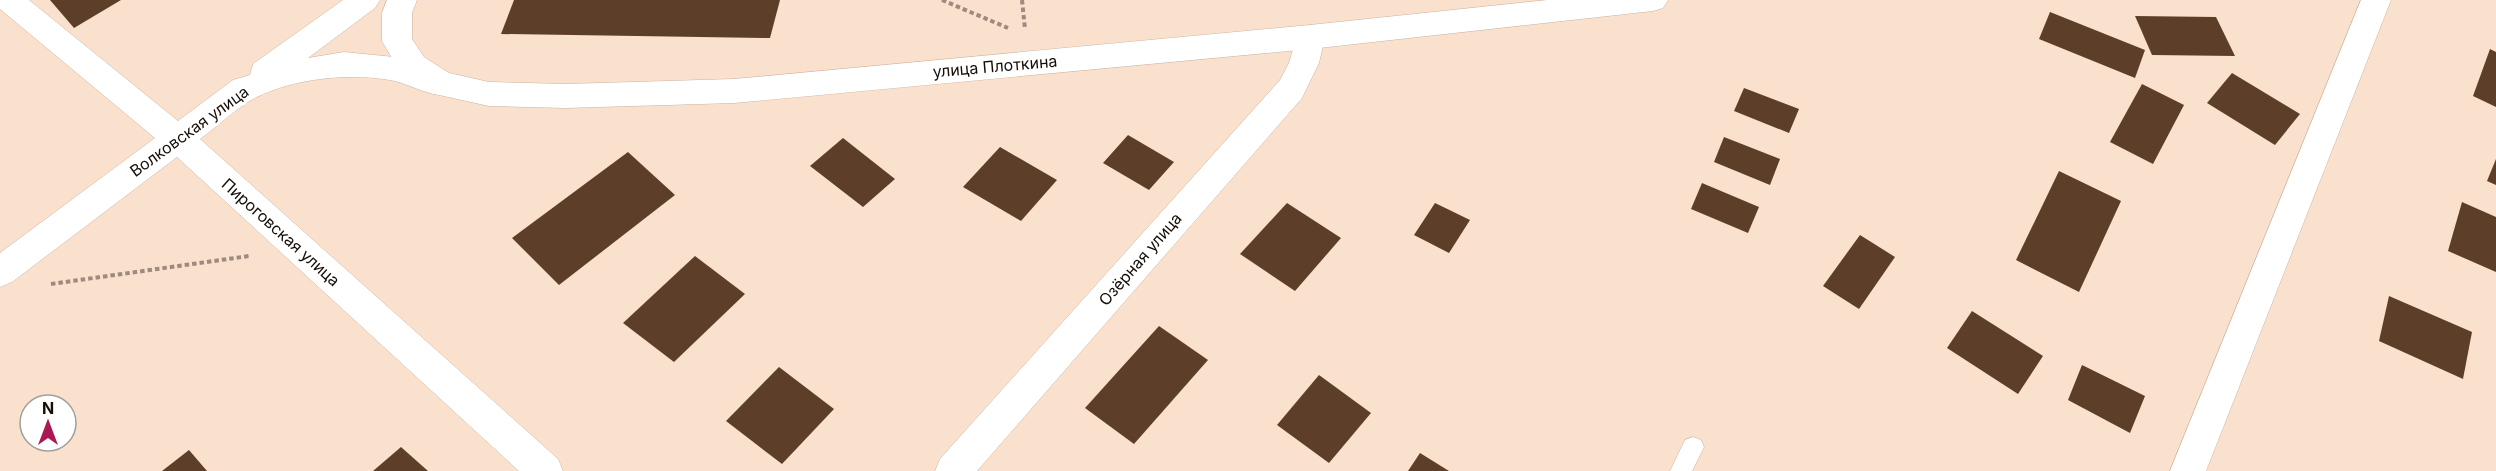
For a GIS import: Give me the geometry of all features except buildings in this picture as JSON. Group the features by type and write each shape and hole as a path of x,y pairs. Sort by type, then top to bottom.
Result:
{"street":[{"name":"Пироговская улица","path":"9,0 177,138 545,471"},
{"path":"244,88 364,0"},
{"name":"улица Плоткина","path":"402,0 397,13 397,41 413,66 441,84 489,94 565,96 734,91 1310,37 1577,4 1653,0"},
{"path":"2188,471 2376,0"},
{"name":"Озёрная улица","path":"953,471 1291,89 1304,63 1310,37"},
{"name":"Волковская улица","path":"0,272 244,88 293,72 344,64 394,69 441,84"}],"lane":[{"path":"1681,471 1693,447"}],"path":[{"path":"942,0 1015,31"},
{"path":"1022,0 1025,36"},
{"path":"49,284 265,254 303,252"}]}
